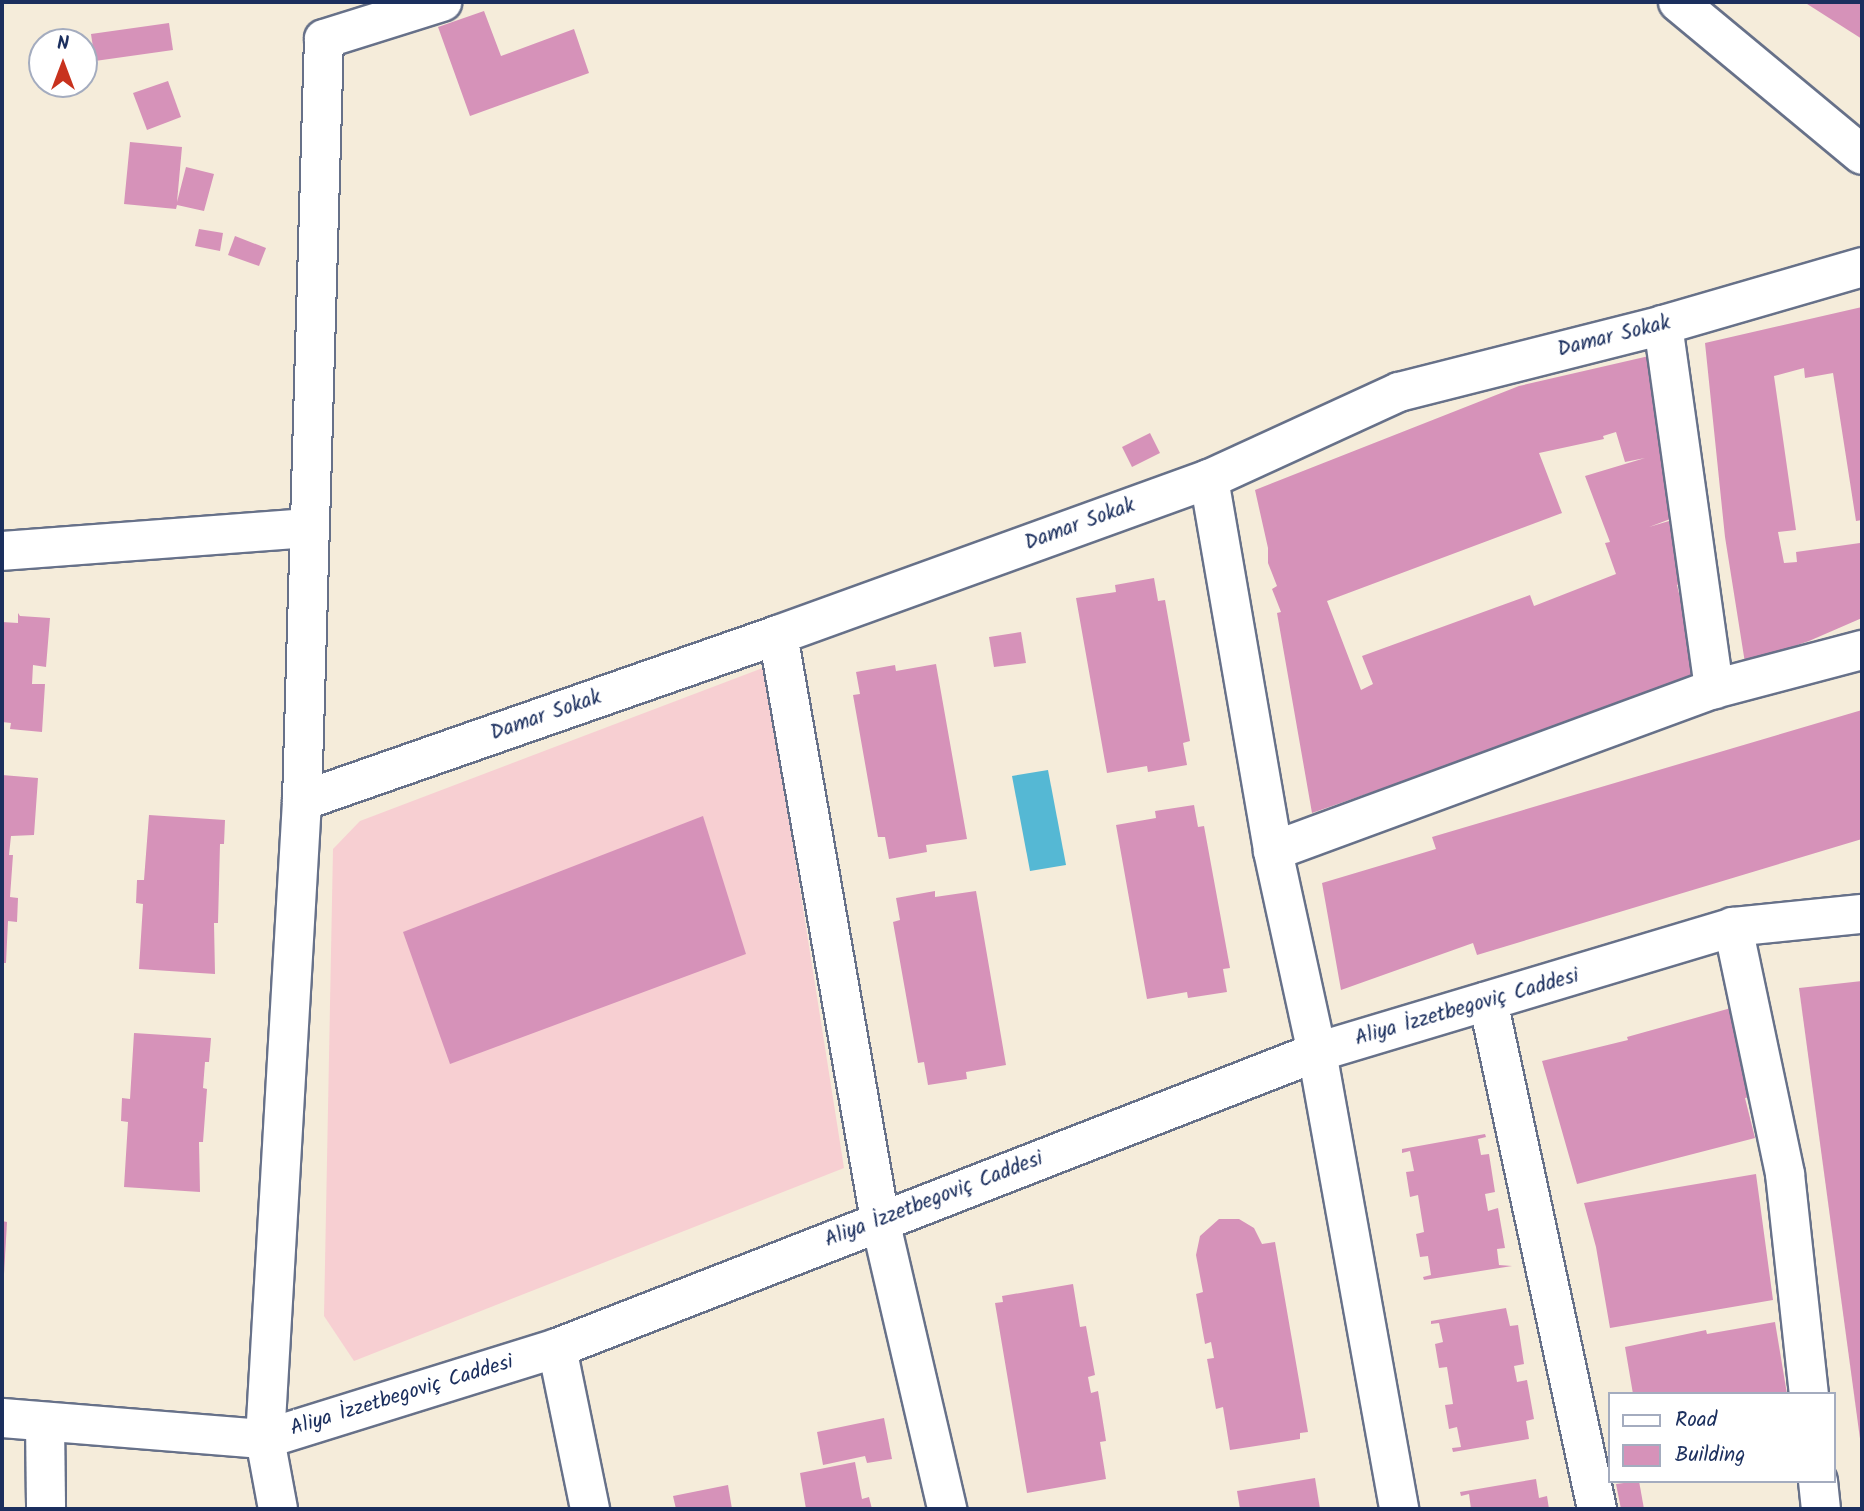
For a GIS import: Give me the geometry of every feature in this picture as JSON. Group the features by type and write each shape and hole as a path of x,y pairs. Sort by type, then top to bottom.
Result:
{"street":[{"path":"278,1509 265,1438 302,801 324,39 442,2"},
{"path":"1678,2 1862,155"},
{"name":"Damar Sokak","path":"302,801 778,635 1209,479 1399,392 1663,325 1862,267"},
{"path":"1663,325 1714,689"},
{"path":"1209,479 1273,851 1317,1052 1399,1509"},
{"path":"2,551 309,528"},
{"path":"778,635 880,1220 947,1509"},
{"path":"1273,851 1714,689 1862,650"},
{"name":"Aliya İzzetbegoviç Caddesi","path":"2,1418 265,1438 557,1348 1317,1052 1733,927 1862,914"},
{"path":"1733,927 1785,1174 1809,1392"},
{"path":"1488,1001 1597,1509"},
{"path":"557,1348 590,1509"},
{"path":"45,1422 46,1509"},
{"path":"1818,1483 1822,1509"}],"shaded area":[{"path":"765,667 844,1168 354,1361 324,1316 333,849 360,821"}],"water":[{"path":"1048,770 1066,865 1030,871 1012,776"}],"building":[{"path":"1804,2 1862,2 1862,39"},
{"path":"484,11 501,56 574,29 589,73 470,116 438,27"},
{"path":"169,23 173,50 98,61 98,33"},
{"path":"168,81 181,117 147,130 133,93"},
{"path":"130,142 182,147 177,202 186,167 214,174 204,211 177,205 176,209 124,204"},
{"path":"199,229 223,233 220,251 195,246"},
{"path":"235,236 266,248 259,266 228,255"},
{"path":"1862,307 1862,520 1856,521 1833,373 1805,378 1804,368 1774,376 1796,530 1778,532 1784,563 1797,562 1796,552 1860,543 1862,618 1809,641 1745,663 1725,537 1705,343"},
{"path":"1649,356 1673,518 1649,527 1669,521 1682,583 1677,585 1699,678 1312,813 1277,613 1281,612 1272,589 1277,586 1268,563 1268,548 1255,490 1519,386","holes":["1616,432 1625,462 1645,458 1585,476 1610,542 1605,543 1616,574 1534,606 1530,595 1362,656 1373,684 1361,690 1327,601 1562,513 1539,453 1604,439 1603,436"]},
{"path":"1150,433 1160,453 1132,467 1122,447"},
{"path":"1154,578 1158,601 1165,600 1190,741 1183,743 1187,765 1148,772 1147,766 1107,773 1076,598 1116,592 1115,585"},
{"path":"18,613 20,616 50,618 46,667 33,665 32,684 45,684 42,732 10,729 11,723 2,722 2,622 18,623"},
{"path":"1021,632 1026,663 994,667 989,637"},
{"path":"936,664 967,839 926,845 927,852 889,859 885,837 878,837 853,695 860,694 856,672 895,665 896,671"},
{"path":"1862,710 1862,839 1477,955 1473,943 1341,990 1322,883 1436,849 1432,837"},
{"path":"2,775 38,778 34,835 11,836 9,855 13,855 10,897 18,898 17,922 8,921 6,963 2,963"},
{"path":"1194,805 1198,827 1204,826 1230,968 1223,969 1227,992 1188,998 1187,992 1147,999 1116,825 1156,818 1155,811"},
{"path":"149,815 225,820 224,844 220,844 218,923 214,923 215,974 139,969 143,904 136,903 137,880 144,880"},
{"path":"703,816 746,954 450,1064 403,932"},
{"path":"935,891 935,897 976,891 1006,1065 966,1072 967,1079 928,1085 924,1062 918,1063 893,922 900,920 896,898"},
{"path":"1862,981 1862,1446 1861,1446 1799,988"},
{"path":"1731,1008 1743,1056 1740,1057 1750,1097 1745,1098 1755,1138 1577,1184 1542,1061 1628,1040 1627,1037"},
{"path":"134,1033 211,1038 209,1062 205,1062 203,1088 207,1089 203,1142 199,1142 200,1192 124,1187 128,1122 121,1121 122,1098 130,1099"},
{"path":"1485,1134 1486,1137 1478,1139 1481,1155 1489,1154 1495,1192 1485,1194 1488,1211 1498,1208 1505,1248 1497,1249 1499,1265 1512,1266 1424,1280 1423,1277 1431,1275 1428,1256 1420,1257 1416,1234 1424,1232 1418,1195 1410,1197 1406,1172 1414,1171 1410,1151 1402,1153 1402,1149"},
{"path":"1756,1174 1773,1300 1610,1328 1596,1247 1584,1203"},
{"path":"1219,1219 1239,1219 1254,1228 1262,1244 1275,1242 1308,1432 1300,1433 1300,1439 1230,1450 1223,1407 1216,1409 1207,1359 1214,1358 1211,1342 1205,1344 1196,1294 1203,1292 1196,1255 1200,1236"},
{"path":"2,1221 7,1222 4,1274 2,1274"},
{"path":"1073,1284 1080,1327 1086,1326 1095,1375 1088,1377 1091,1393 1098,1391 1106,1441 1100,1442 1106,1479 1027,1493 995,1303 1003,1302 1002,1296"},
{"path":"1506,1308 1510,1326 1518,1325 1524,1364 1514,1366 1517,1382 1527,1380 1534,1419 1526,1421 1529,1439 1453,1452 1452,1448 1461,1447 1457,1427 1449,1429 1445,1405 1453,1404 1447,1367 1439,1368 1435,1344 1443,1342 1439,1323 1431,1324 1431,1321"},
{"path":"1775,1322 1787,1392 1633,1392 1625,1347 1706,1330 1707,1334"},
{"path":"884,1418 892,1459 867,1463 865,1456 823,1465 817,1432"},
{"path":"855,1462 862,1499 869,1497 872,1509 806,1509 800,1473"},
{"path":"1315,1478 1320,1509 1240,1509 1237,1491"},
{"path":"1536,1479 1539,1498 1547,1496 1549,1509 1471,1509 1469,1494 1461,1496 1460,1492"},
{"path":"1639,1483 1644,1509 1621,1509 1616,1484"},
{"path":"728,1485 732,1509 676,1509 673,1496"}]}
